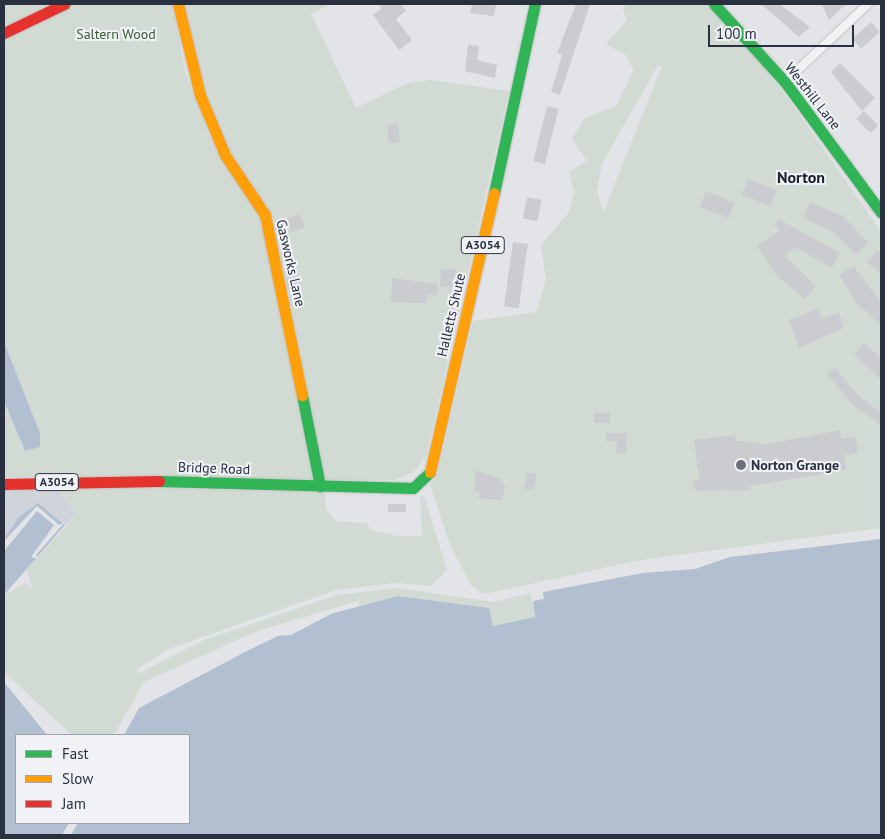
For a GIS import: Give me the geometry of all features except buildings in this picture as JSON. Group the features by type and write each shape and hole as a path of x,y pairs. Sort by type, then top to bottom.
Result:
{"main road":[{"path":"4,33 64,4"},
{"name":"Gasworks Lane","path":"178,4 191,68 217,136 267,222 320,486"},
{"name":"Halletts Shute","path":"422,484 429,476 466,320 536,4"},
{"name":"Westhill Lane","path":"714,4 785,82 880,210"},
{"name":"Bridge Road","path":"4,484 111,480 414,488 422,484"}],"street":[{"path":"785,82 868,4"}],"shaded area":[{"path":"55,486 76,515 65,525 38,503 4,539 4,491"}],"green space":[{"name":"Saltern Wood","path":"4,4 330,4 311,14 356,108 408,83 431,80 509,91 426,457 412,473 394,480 325,480 303,395 301,356 276,238 229,153 204,93 185,9 176,19 185,72 211,139 260,217 266,237 313,479 4,477 4,401 25,451 40,447 40,433 4,342"},
{"path":"627,4 723,4 725,25 774,79 881,231 881,528 641,560 484,594 471,585 450,545 430,484 437,477 473,321 536,312 546,280 541,245 569,212 574,193 569,172 587,161 572,138 585,118 616,106 634,70 625,55 606,44 627,20 623,9","holes":["662,66 604,211 597,190 602,164 657,67"]},
{"path":"55,486 325,492 326,509 336,521 367,523 370,530 398,536 422,536 420,496 424,496 447,570 431,586 396,583 336,590 169,649 136,670 139,673 204,640 337,595 397,588 494,602 530,593 536,617 493,626 489,608 397,596 359,606 358,601 257,631 144,682 115,734 71,734 4,672 4,595 25,583 33,589 26,570 76,515"}],"water":[{"path":"4,342 40,433 40,447 25,451 4,401"},
{"path":"38,503 65,525 4,595 4,539 19,517"},
{"path":"881,539 881,835 71,835 77,824 190,824 190,734 125,734 139,708 278,636 291,635 331,614 397,596 489,608 493,626 535,617 533,601 544,599 543,592 643,573 695,569 730,557"},
{"path":"4,682 46,734 15,734 15,824 68,824 62,835 4,835"}],"pier":[{"path":"37,506 59,525 65,522 36,555 39,559 31,557 54,525 37,511 4,551 4,541"}],"traffic: fast":[{"path":"494,193 535,4"},
{"path":"714,4 785,82 881,212"},
{"path":"302,395 320,486"},
{"path":"159,481 413,488 430,472"}],"traffic: slow":[{"path":"178,4 200,95 225,155 265,215 302,395"},
{"path":"430,472 494,193"}],"traffic: jam":[{"path":"4,33 64,4"},
{"path":"4,484 159,481"}],"place":[{"name":"Norton Grange","path":"741,465"}],"district":[{"name":"Norton","path":"801,177"}]}
